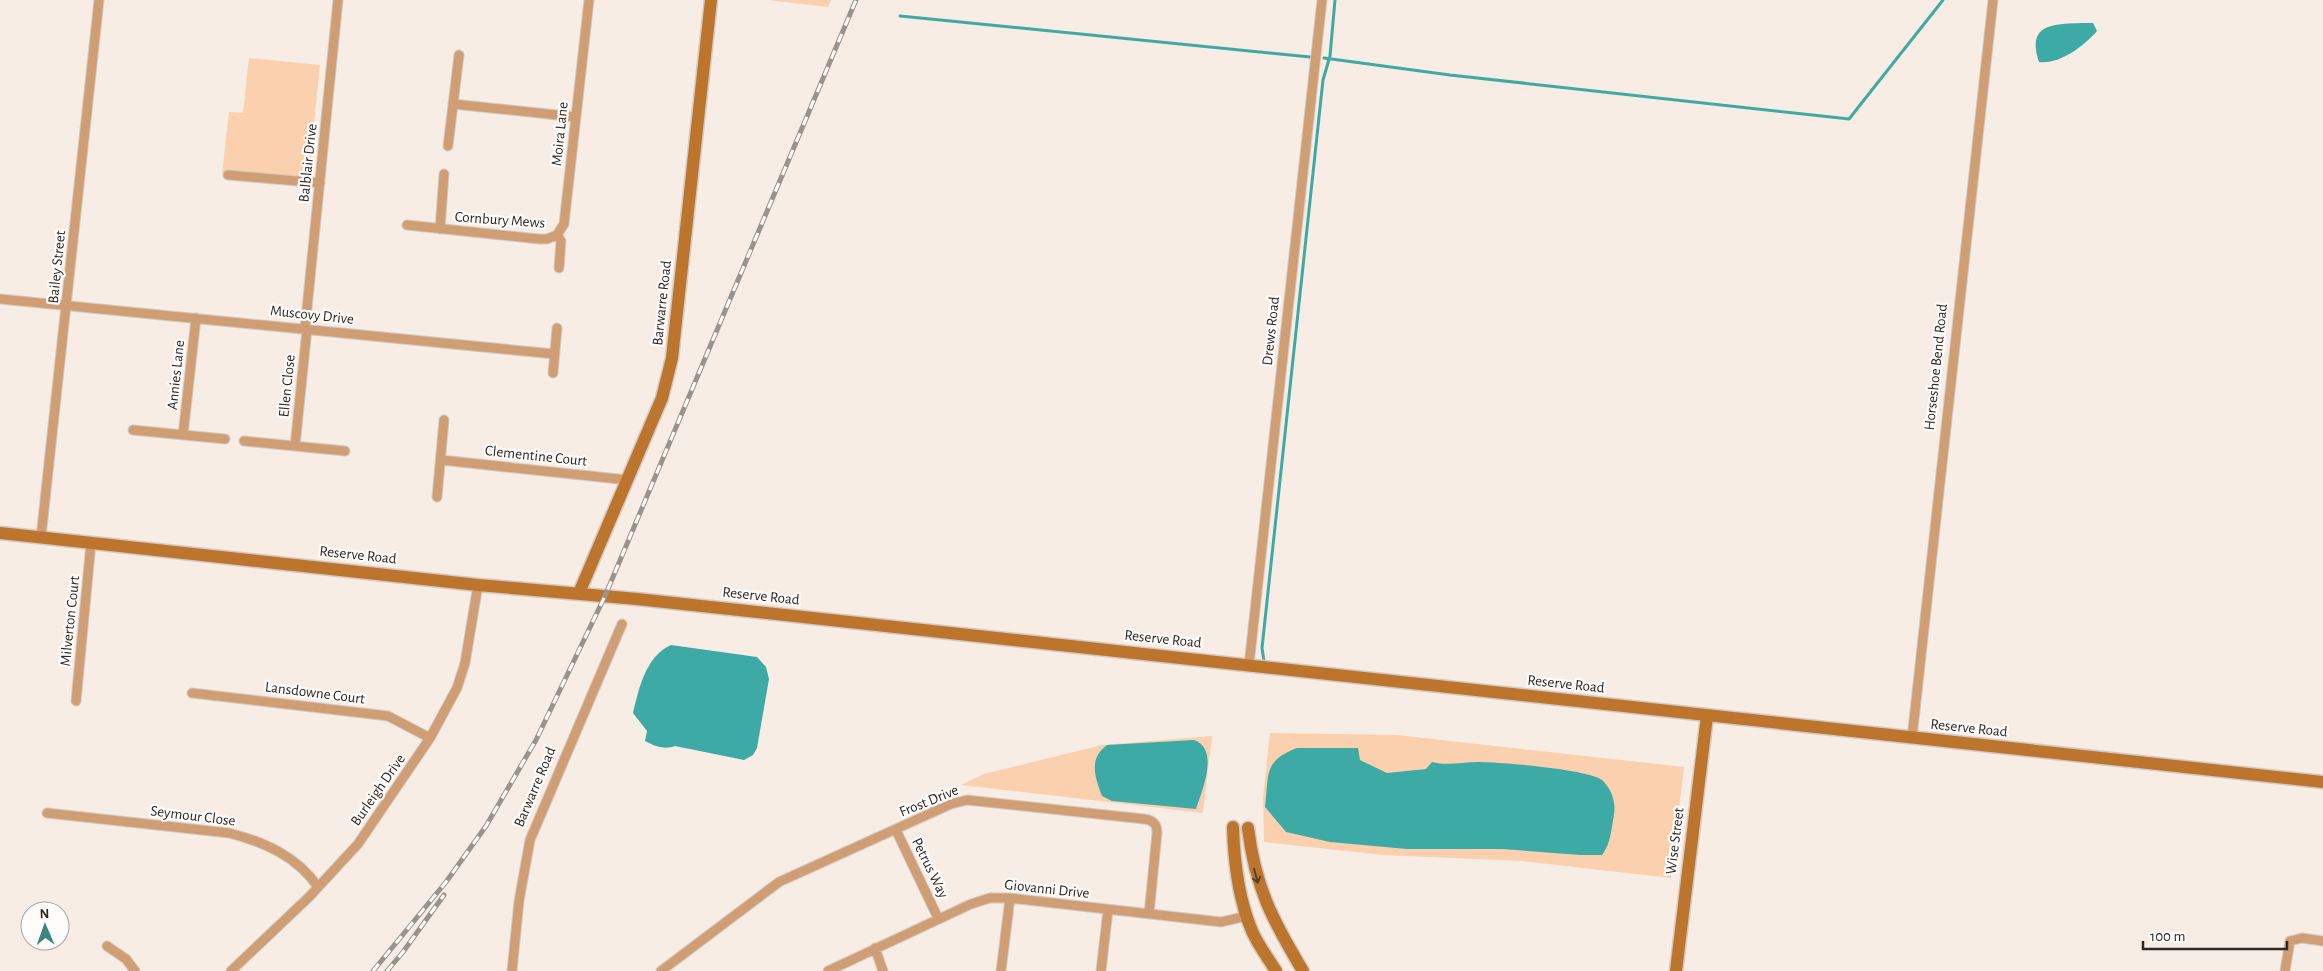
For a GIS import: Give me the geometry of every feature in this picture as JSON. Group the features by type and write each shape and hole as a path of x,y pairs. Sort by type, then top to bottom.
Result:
{"street":[{"name":"Bailey Street","path":"41,537 99,0"},
{"name":"Balblair Drive","path":"306,328 338,0"},
{"name":"Moira Lane","path":"559,268 561,241 557,235 564,224 589,0"},
{"path":"706,0 711,0"},
{"name":"Barwarre Road","path":"579,593 662,398 672,358 711,0"},
{"name":"Drews Road","path":"1249,665 1322,0"},
{"name":"Horseshoe Bend Road","path":"1912,738 1993,0"},
{"path":"448,146 459,55"},
{"path":"453,104 576,118"},
{"name":"Cornbury Mews","path":"440,229 444,174"},
{"path":"228,175 320,183"},
{"name":"Cornbury Mews","path":"407,226 538,239 547,239 557,235"},
{"name":"Muscovy Drive","path":"0,299 554,354"},
{"name":"Annies Lane","path":"183,435 196,318"},
{"name":"Ellen Close","path":"295,446 306,328"},
{"path":"553,373 557,328"},
{"path":"437,497 444,420"},
{"path":"133,430 225,439"},
{"path":"244,441 345,450"},
{"name":"Clementine Court","path":"441,460 628,480"},
{"name":"Reserve Road","path":"0,533 478,585 579,593 2323,782"},
{"name":"Milverton Court","path":"76,701 91,543"},
{"name":"Burleigh Drive","path":"232,971 318,887 358,844 430,738 457,688 466,664 478,585"},
{"name":"Barwarre Road","path":"512,971 519,902 530,840 622,624"},
{"name":"Lansdowne Court","path":"192,693 388,716 430,738"},
{"name":"Wise Street","path":"1676,971 1707,716"},
{"name":"Frost Drive","path":"662,971 779,882 955,803 970,800 1150,820 1156,827 1157,833 1149,914"},
{"name":"Seymour Close","path":"47,813 229,833 251,839 275,850 298,864 308,872 318,887"},
{"path":"1233,827 1236,872 1247,916 1255,937 1276,971"},
{"path":"1248,828 1253,864 1267,908 1303,971"},
{"name":"Petrus Way","path":"896,830 938,918"},
{"name":"Giovanni Drive","path":"828,971 938,918 980,900 990,898 1010,898 1220,922 1247,916"},
{"path":"1001,971 1010,898"},
{"path":"1247,916 1267,908"},
{"path":"1101,971 1108,910"},
{"path":"2285,971 2290,941 2302,938 2323,941"},
{"path":"107,946 126,959 136,971"},
{"path":"875,948 883,971"}],"shaded area":[{"path":"768,0 831,0 828,7"},
{"path":"249,58 320,65 308,182 222,174 229,112 243,113"},
{"path":"1270,733 1397,735 1684,767 1671,878 1521,861 1383,855 1264,842 1263,797"},
{"path":"1212,736 1203,813 961,785 984,774 1102,745"}],"water":[{"path":"2093,23 2097,31 2071,53 2055,61 2039,62 2036,40 2039,33 2052,26"},
{"path":"671,645 757,657 766,667 769,679 757,748 753,755 744,760 675,746 660,747 645,741 647,731 633,713 638,693 645,674 655,657"},
{"path":"1194,740 1202,745 1208,761 1205,782 1196,809 1112,801 1102,796 1095,775 1095,762 1101,750 1107,745"},
{"path":"1297,748 1358,748 1360,760 1387,773 1426,769 1432,762 1449,764 1478,762 1562,769 1594,776 1602,780 1611,792 1614,801 1614,815 1609,841 1602,855 1580,855 1502,849 1407,849 1330,842 1286,832 1265,807 1268,777 1273,764 1278,758"}],"waterway":[{"path":"1264,661 1262,648 1323,80 1330,56 1335,0"},
{"path":"1324,58 1450,75 1849,119 1943,0"},
{"path":"900,16 1310,57"}],"railway":[{"path":"373,971 446,882 486,826 536,740 605,596 856,0"},
{"path":"387,971 444,895"}]}
